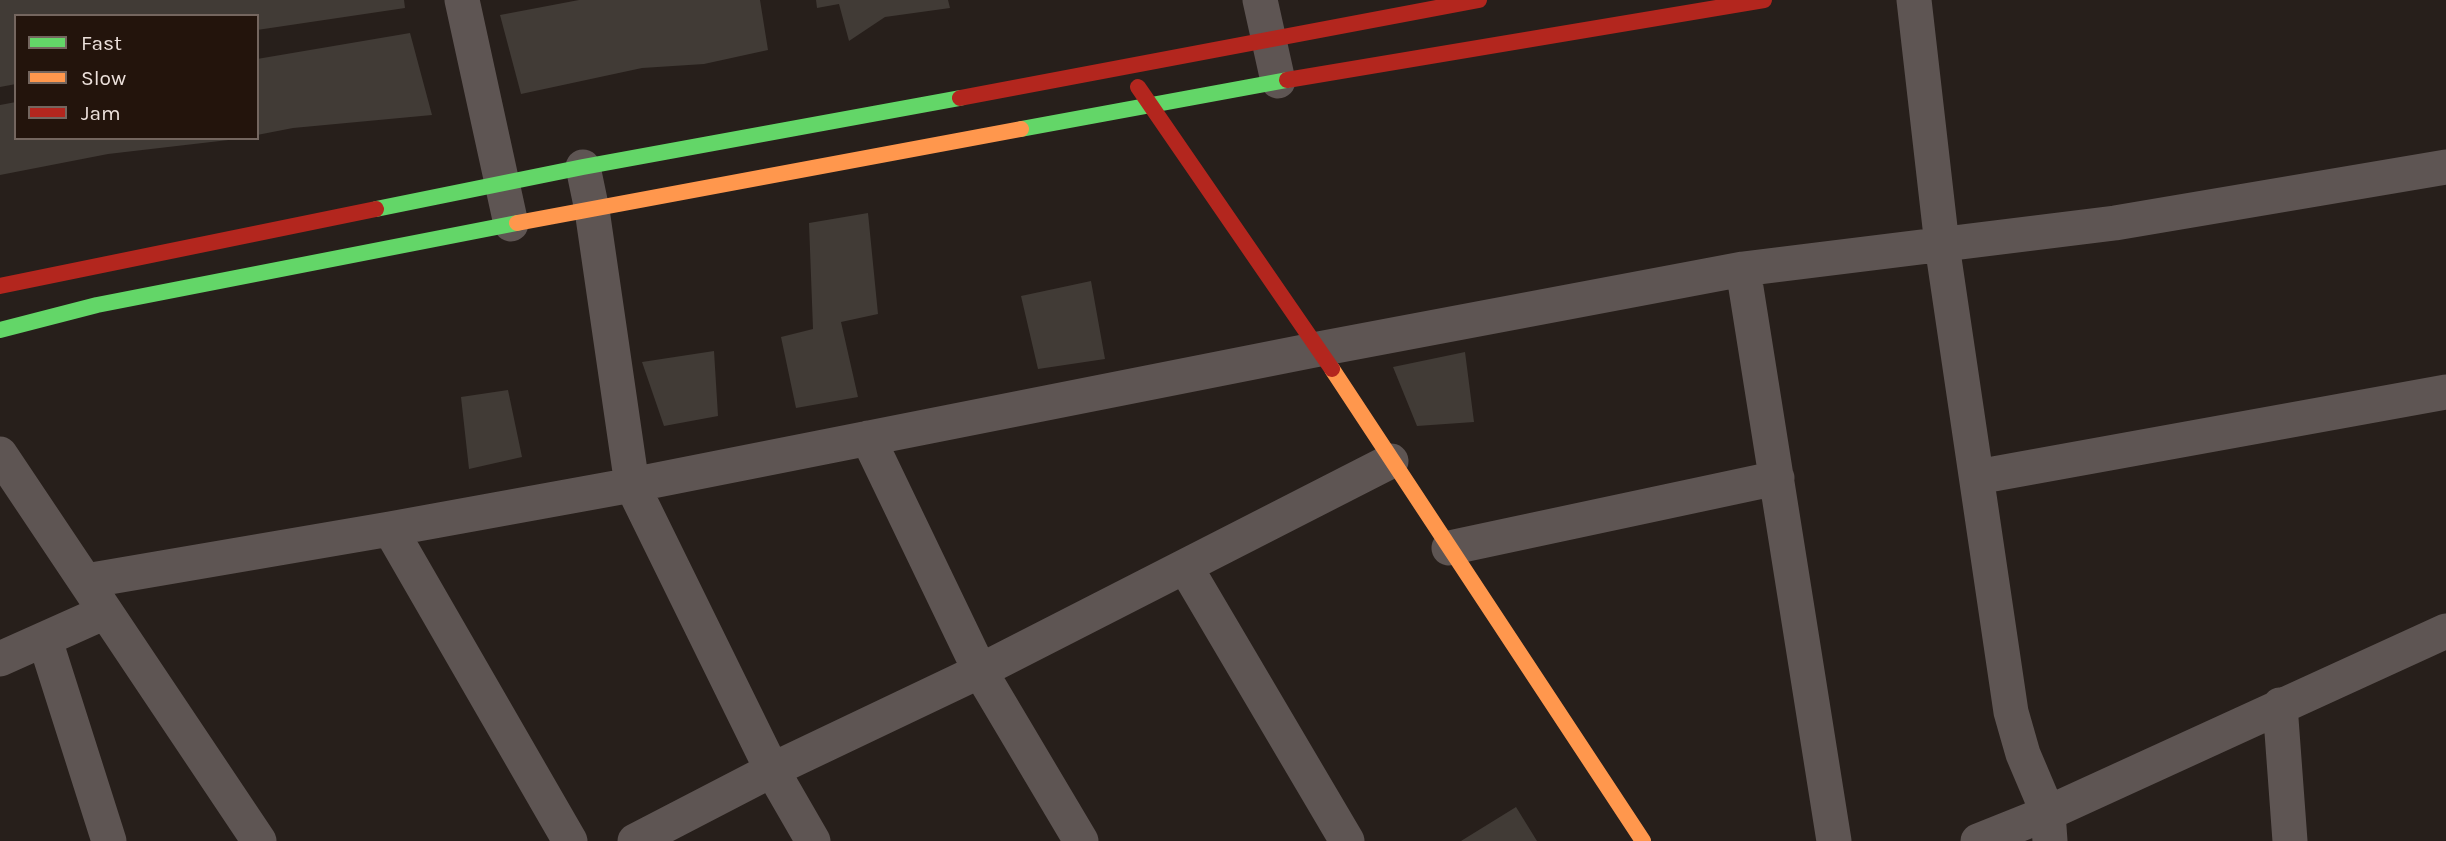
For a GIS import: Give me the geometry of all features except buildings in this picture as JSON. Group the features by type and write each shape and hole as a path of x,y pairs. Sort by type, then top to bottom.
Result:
{"main road":[{"path":"0,286 583,167 1479,0"},
{"path":"0,330 97,305 511,224 1278,81 1764,0"},
{"path":"1124,68 1318,349 1643,841"}],"street":[{"path":"462,0 511,224"},
{"path":"1260,0 1278,81"},
{"path":"1914,0 1942,245 2011,712 2049,827"},
{"path":"583,167 592,210 632,485 772,770 813,841"},
{"path":"86,581 632,485 1318,349 1743,269 2115,223 2446,167"},
{"path":"1743,269 1834,841"},
{"path":"1977,477 2446,392"},
{"path":"868,439 980,671 1081,841"},
{"path":"0,454 258,841"},
{"path":"635,841 772,770 980,671 1185,568 1391,461"},
{"path":"1449,548 1777,478"},
{"path":"390,529 570,841"},
{"path":"1185,568 1347,841"},
{"path":"0,659 105,612"},
{"path":"1978,841 2049,827 2280,705 2446,631"},
{"path":"45,640 109,841"},
{"path":"2280,705 2290,841"}],"traffic: fast":[{"path":"1021,129 1287,80"},
{"path":"376,209 583,167 960,98"},
{"path":"0,330 97,305 517,223"}],"traffic: slow":[{"path":"517,223 1021,129"},
{"path":"1332,369 1643,841"}],"traffic: jam":[{"path":"960,98 1479,0"},
{"path":"1287,80 1764,0"},
{"path":"1138,87 1332,369"},
{"path":"0,286 376,209"}]}
